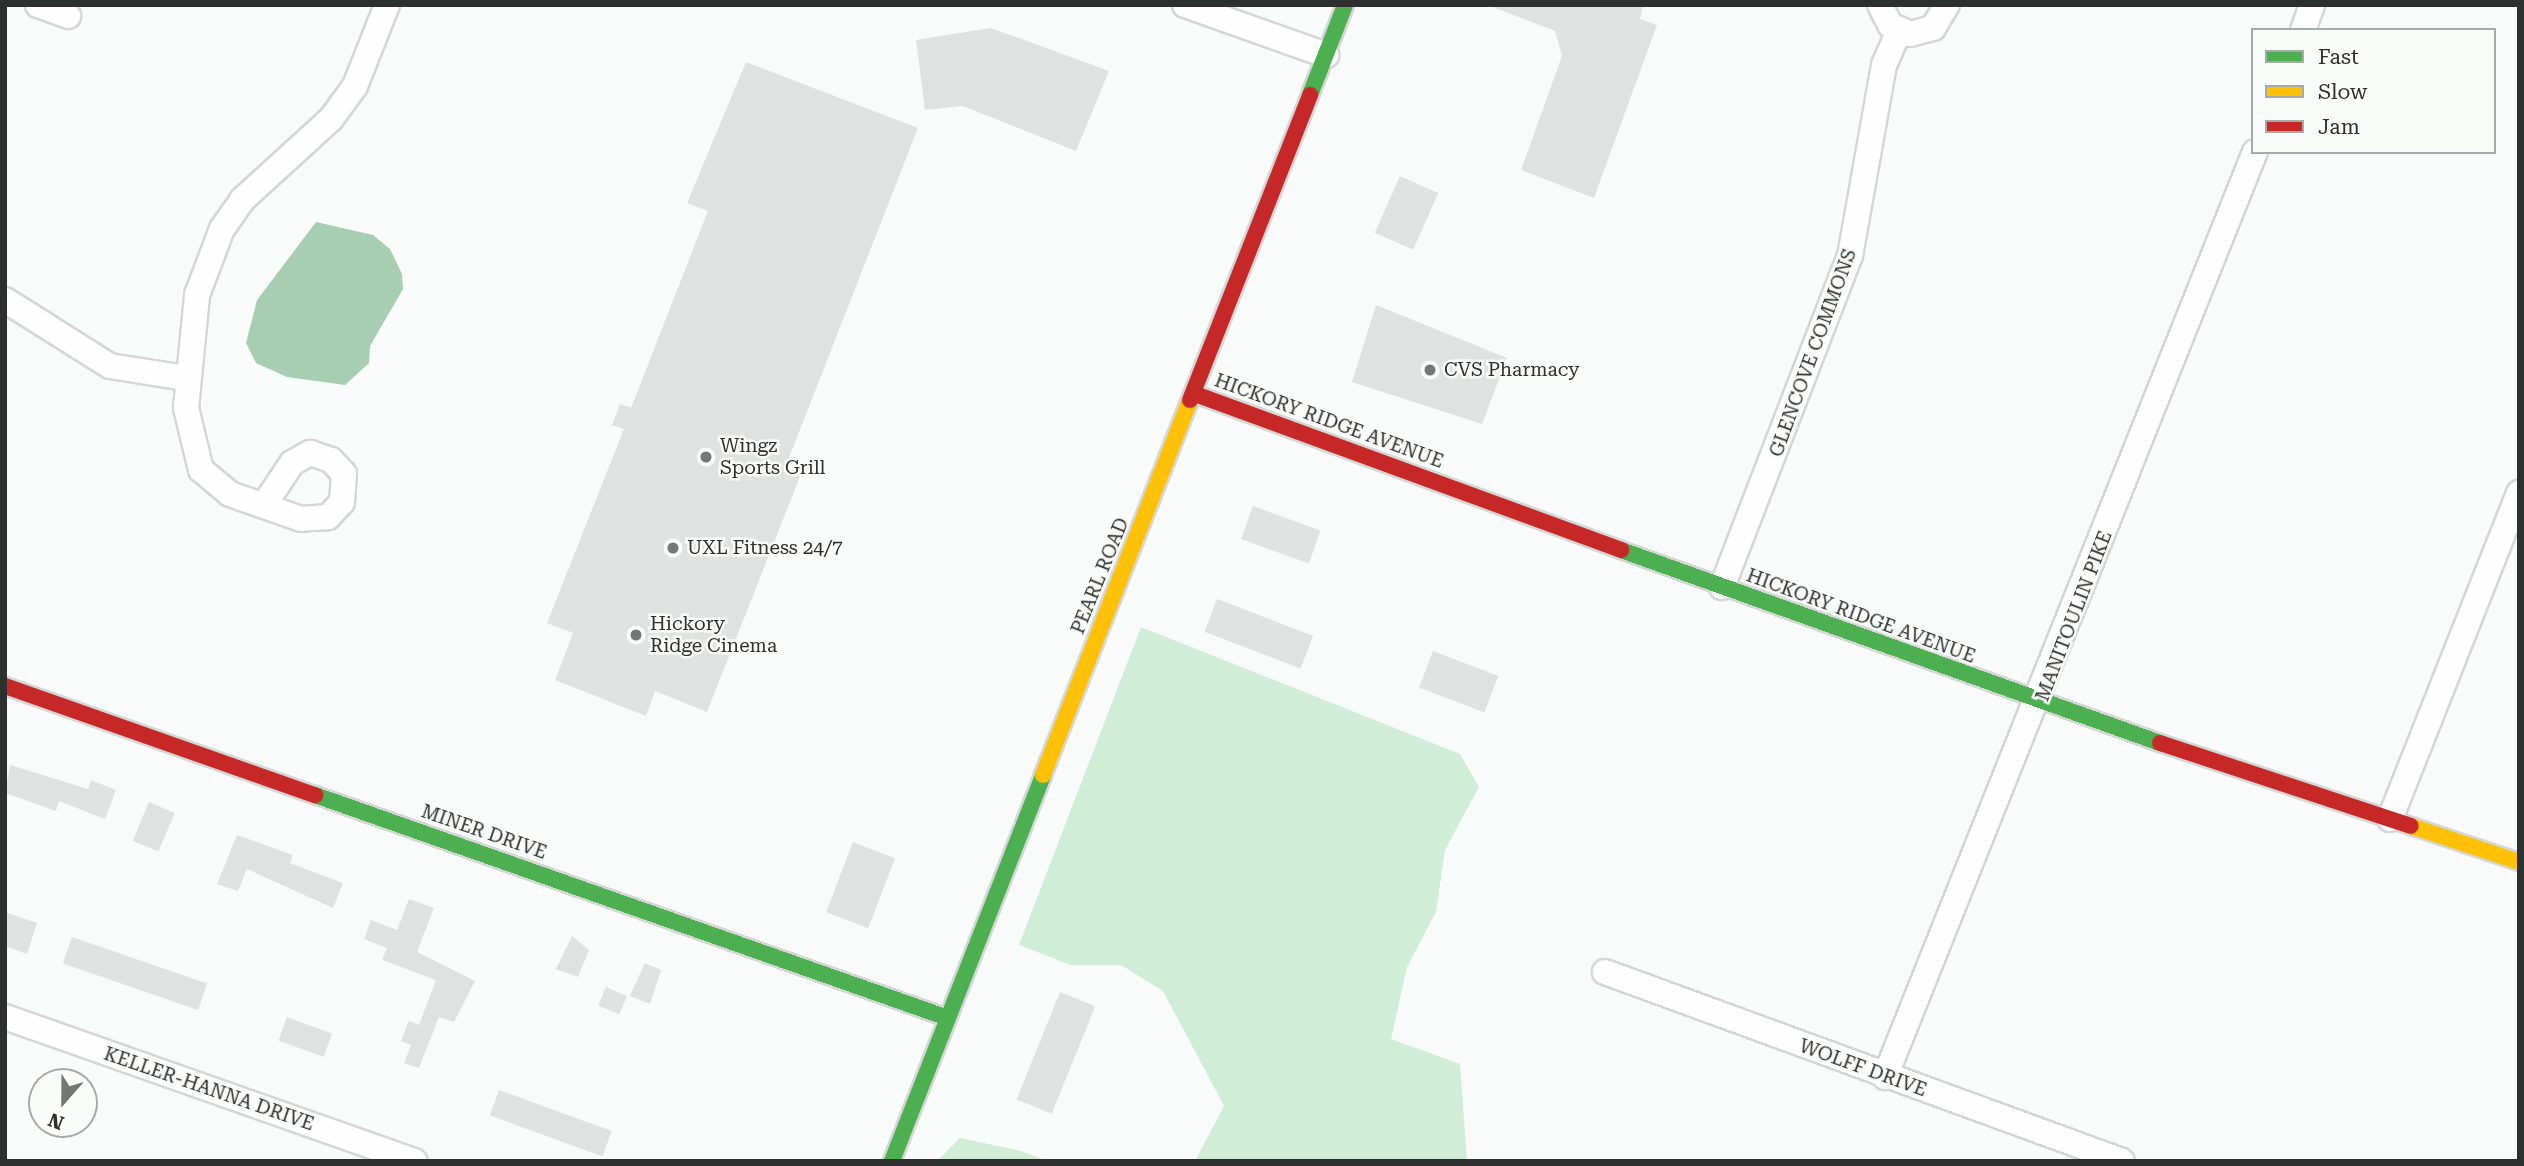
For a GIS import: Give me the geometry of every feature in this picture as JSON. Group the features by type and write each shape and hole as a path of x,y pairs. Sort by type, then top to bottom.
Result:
{"street":[{"path":"38,5 68,16"},
{"path":"266,502 230,494 201,470 189,438 186,378 197,295 222,229 242,200 331,119 355,86 387,5"},
{"path":"1185,5 1326,55"},
{"name":"PEARL ROAD","path":"892,1161 1195,394 1345,5"},
{"path":"1880,5 1899,31 1933,28 1947,5"},
{"path":"2303,28 2312,5"},
{"name":"GLENCOVE COMMONS","path":"1722,587 1850,256 1884,65 1899,31"},
{"name":"MANITOULIN PIKE","path":"1885,1077 2040,703 2254,154"},
{"path":"10,312 110,366 186,378"},
{"name":"HICKORY RIDGE AVENUE","path":"1195,394 2040,703 2519,862"},
{"path":"2390,819 2519,493"},
{"name":"MINER DRIVE","path":"5,686 948,1018"},
{"name":"WOLFF DRIVE","path":"1605,972 1885,1077 2122,1161"},
{"name":"KELLER-HANNA DRIVE","path":"5,1017 414,1161"}],"shaded area":[{"path":"316,222 373,235 390,249 402,274 403,289 370,346 369,363 345,385 287,377 256,363 246,343 257,300"},
{"path":"1141,627 1460,754 1479,787 1445,850 1436,912 1407,967 1391,1039 1460,1064 1467,1161 1195,1161 1224,1106 1163,991 1121,965 1071,965 1019,945"},
{"path":"960,1138 1021,1151 1047,1161 937,1161"}],"building":[{"path":"1488,5 1643,5 1640,19 1657,25 1594,198 1521,170 1562,56 1555,31"},
{"path":"991,28 1109,71 1076,151 963,106 925,110 916,40"},
{"path":"746,62 918,128 785,468 801,474 707,712 655,691 646,716 555,680 573,633 547,623 624,429 612,425 620,404 631,408 708,211 687,203"},
{"path":"1400,176 1438,193 1413,250 1375,233"},
{"name":"CVS Pharmacy","path":"1376,305 1507,358 1482,424 1352,382"},
{"path":"1253,506 1321,531 1309,564 1241,539"},
{"path":"1217,599 1313,636 1301,669 1204,632"},
{"path":"1433,651 1498,676 1484,712 1419,687"},
{"path":"10,765 88,789 91,780 116,790 105,819 59,801 56,811 5,793"},
{"path":"149,802 175,813 158,852 133,841"},
{"path":"237,835 293,855 290,863 343,883 333,908 247,869 238,891 217,884"},
{"path":"853,842 895,858 868,928 826,912"},
{"path":"409,899 434,908 417,952 475,981 454,1022 439,1017 419,1068 404,1063 411,1045 401,1041 409,1021 419,1025 436,980 382,960 387,948 364,939 371,920 397,930"},
{"path":"5,912 37,923 27,954 5,946"},
{"path":"572,936 589,950 578,977 556,969"},
{"path":"72,937 207,984 198,1010 63,963"},
{"path":"645,963 661,970 650,1004 630,996"},
{"path":"606,987 627,996 619,1014 598,1005"},
{"path":"1060,992 1095,1006 1052,1114 1017,1100"},
{"path":"287,1017 332,1033 324,1057 278,1040"},
{"path":"499,1090 612,1131 603,1156 490,1115"}],"traffic: fast":[{"path":"1310,95 1345,5"},
{"path":"1621,550 2160,743"},
{"path":"892,1161 1043,775"},
{"path":"315,795 948,1018"}],"traffic: slow":[{"path":"1043,775 1190,400"},
{"path":"2411,826 2519,862"}],"traffic: jam":[{"path":"1190,400 1310,95"},
{"path":"1195,394 1621,550"},
{"path":"5,686 315,795"},
{"path":"2160,743 2411,826"}],"place":[{"name":"CVS Pharmacy","path":"1430,370"},
{"name":"Wingz Sports Grill","path":"706,457"},
{"name":"UXL Fitness 24/7","path":"673,548"},
{"name":"Hickory Ridge Cinema","path":"636,635"}]}
